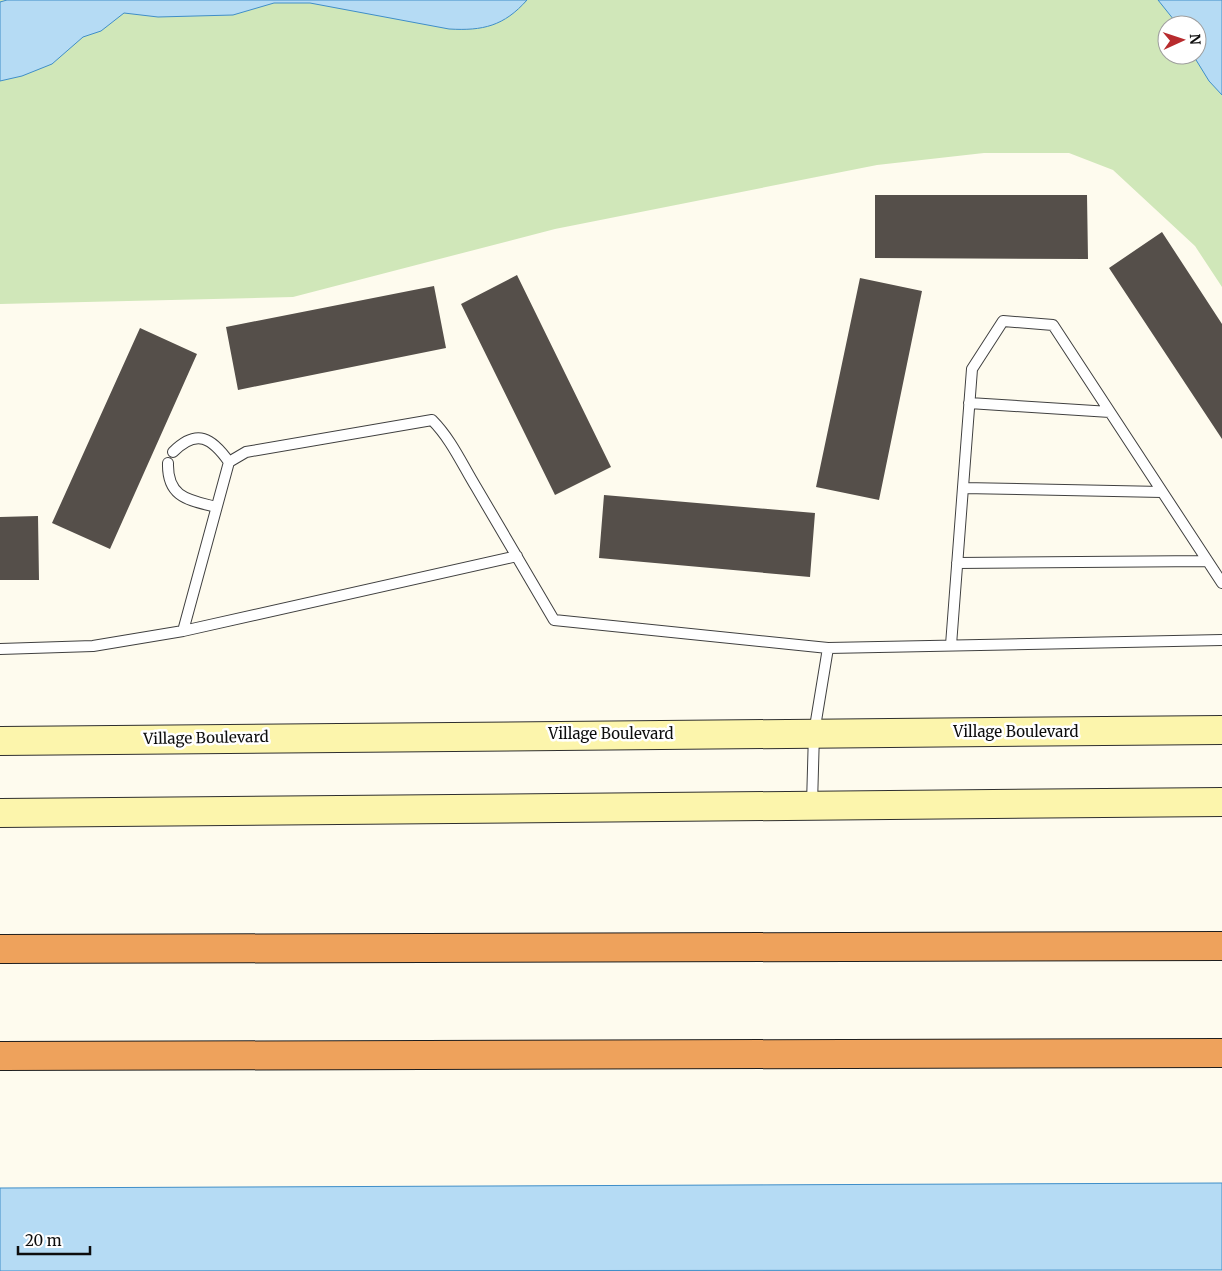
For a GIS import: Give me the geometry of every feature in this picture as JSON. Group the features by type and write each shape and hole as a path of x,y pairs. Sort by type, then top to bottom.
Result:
{"highway":[{"path":"0,949 1222,946"},
{"path":"0,1056 1222,1052"}],"street":[{"name":"Village Boulevard","path":"0,741 1222,730"},
{"path":"0,813 1222,802"}],"lane":[{"path":"951,645 972,369 1003,321 1053,325 1222,583"},
{"path":"969,403 1110,412"},
{"path":"183,631 229,462 246,452 432,420 444,432 554,620 828,648 1222,640"},
{"path":"173,452 182,443 195,439 205,439 217,445 229,462"},
{"path":"168,463 167,473 173,488 183,498 216,507"},
{"path":"963,488 1162,492"},
{"path":"0,649 92,646 183,631 517,556"},
{"path":"957,563 1207,561"},
{"path":"812,805 814,733 828,648"}],"green space":[{"path":"0,0 1222,0 1222,287 1195,246 1113,170 1069,153 984,153 877,165 555,229 293,297 0,304"}],"water":[{"path":"7,0 527,0 510,16 501,21 483,28 472,29 449,29 310,3 274,3 233,15 158,17 124,13 101,31 83,37 52,64 22,76 0,81 0,2"},
{"path":"1158,0 1222,0 1222,95 1209,81 1199,65 1207,65 1207,15 1170,15"},
{"path":"1222,1183 1222,1270 0,1271 0,1188"}],"building":[{"path":"875,195 1087,195 1088,259 875,258"},
{"path":"1162,232 1222,324 1222,439 1109,268"},
{"path":"517,275 611,467 555,495 461,304"},
{"path":"860,278 922,291 879,500 816,487"},
{"path":"434,286 446,348 238,390 226,327"},
{"path":"140,328 197,354 110,549 52,523"},
{"path":"604,495 815,513 810,577 599,558"},
{"path":"38,516 39,580 0,580 0,517"}]}
